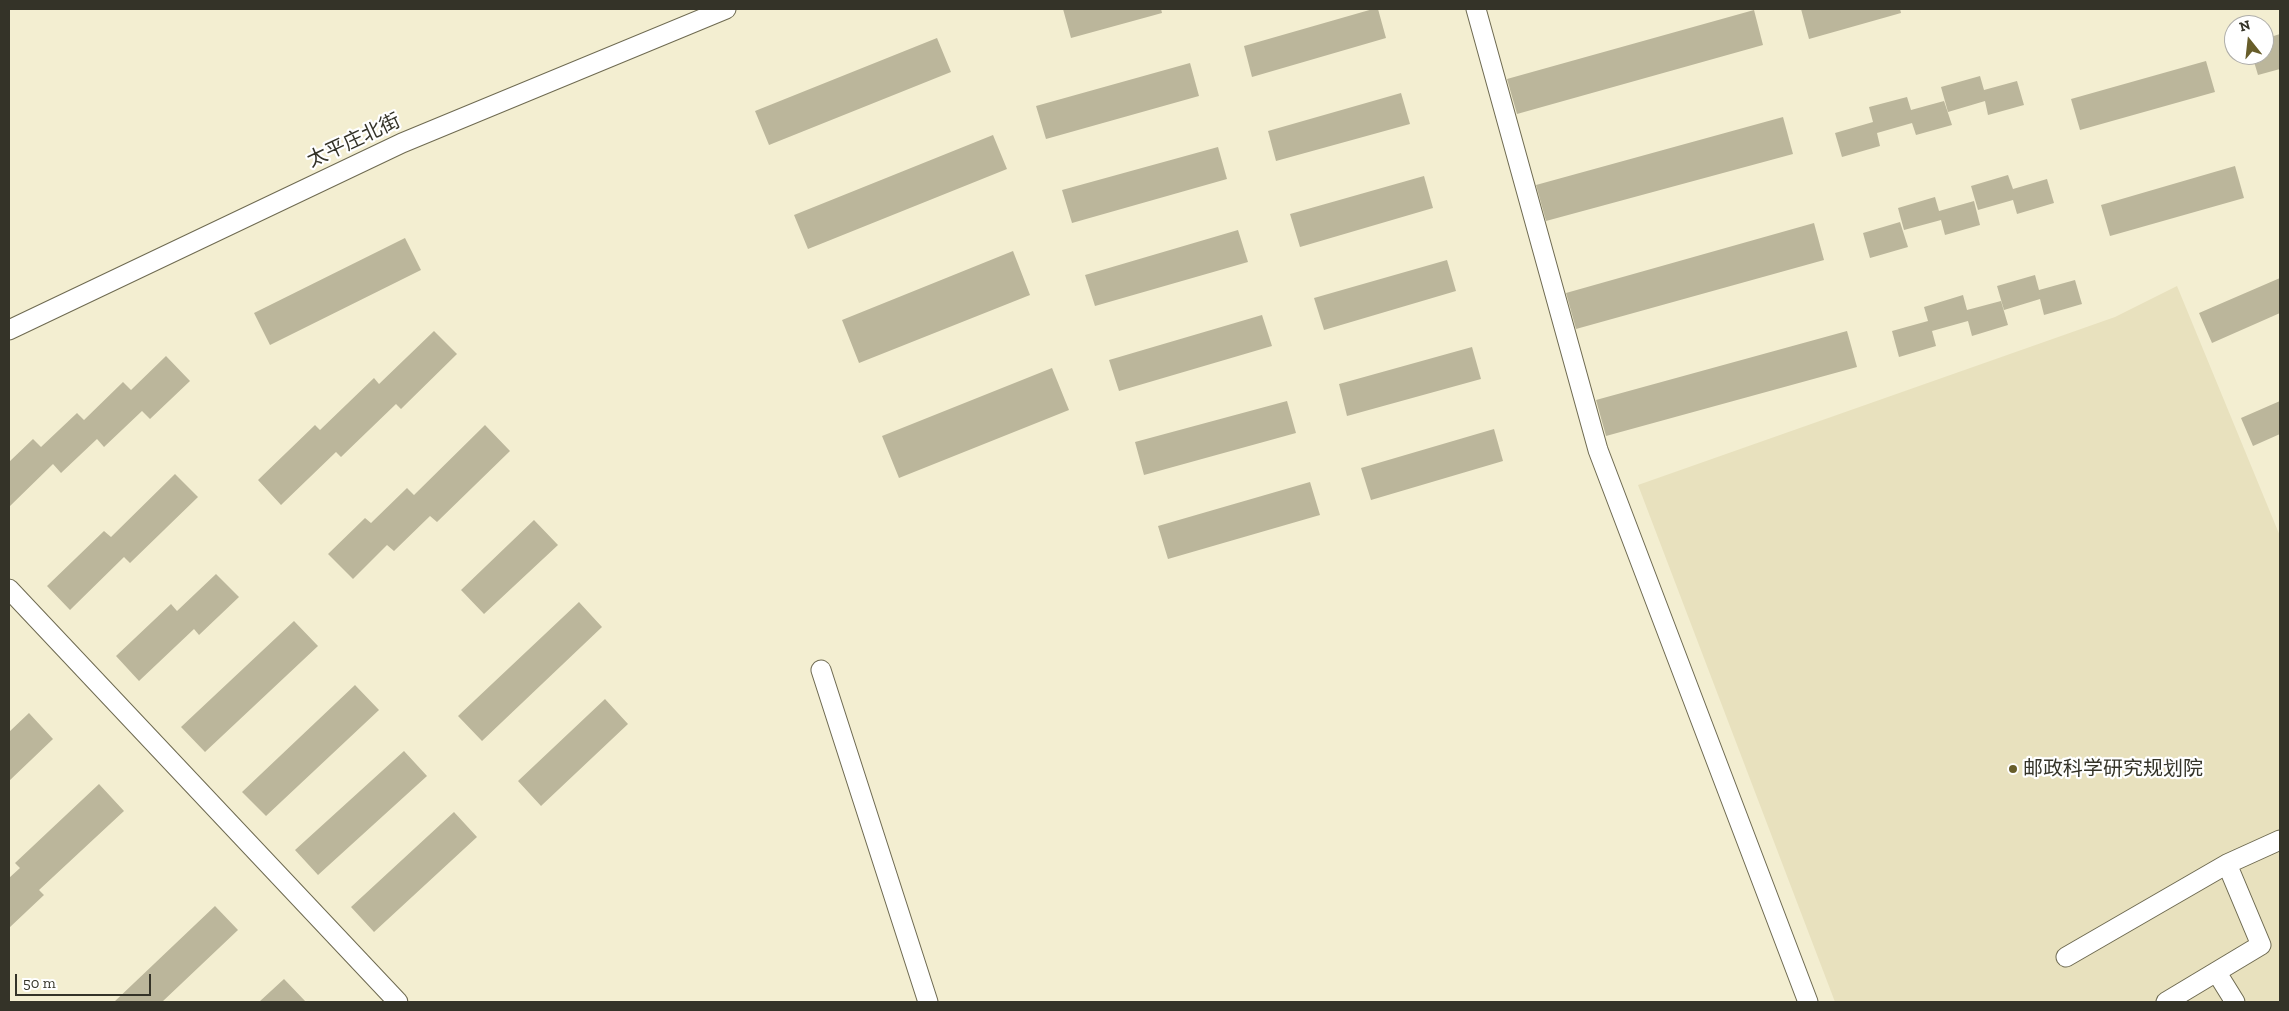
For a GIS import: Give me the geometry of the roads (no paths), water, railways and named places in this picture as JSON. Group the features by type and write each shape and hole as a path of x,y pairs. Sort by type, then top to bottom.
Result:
{"street":[{"name":"太平庄北街","path":"9,330 402,143 726,9"},
{"path":"1476,9 1598,450 1808,1002"},
{"path":"9,589 398,1002"},
{"path":"821,670 928,1002"},
{"path":"2066,957 2227,864 2280,840"},
{"path":"2166,1002 2261,945 2227,864"},
{"path":"2217,973 2235,1002"}],"place":[{"name":"邮政科学研究规划院","path":"2013,769"}]}
